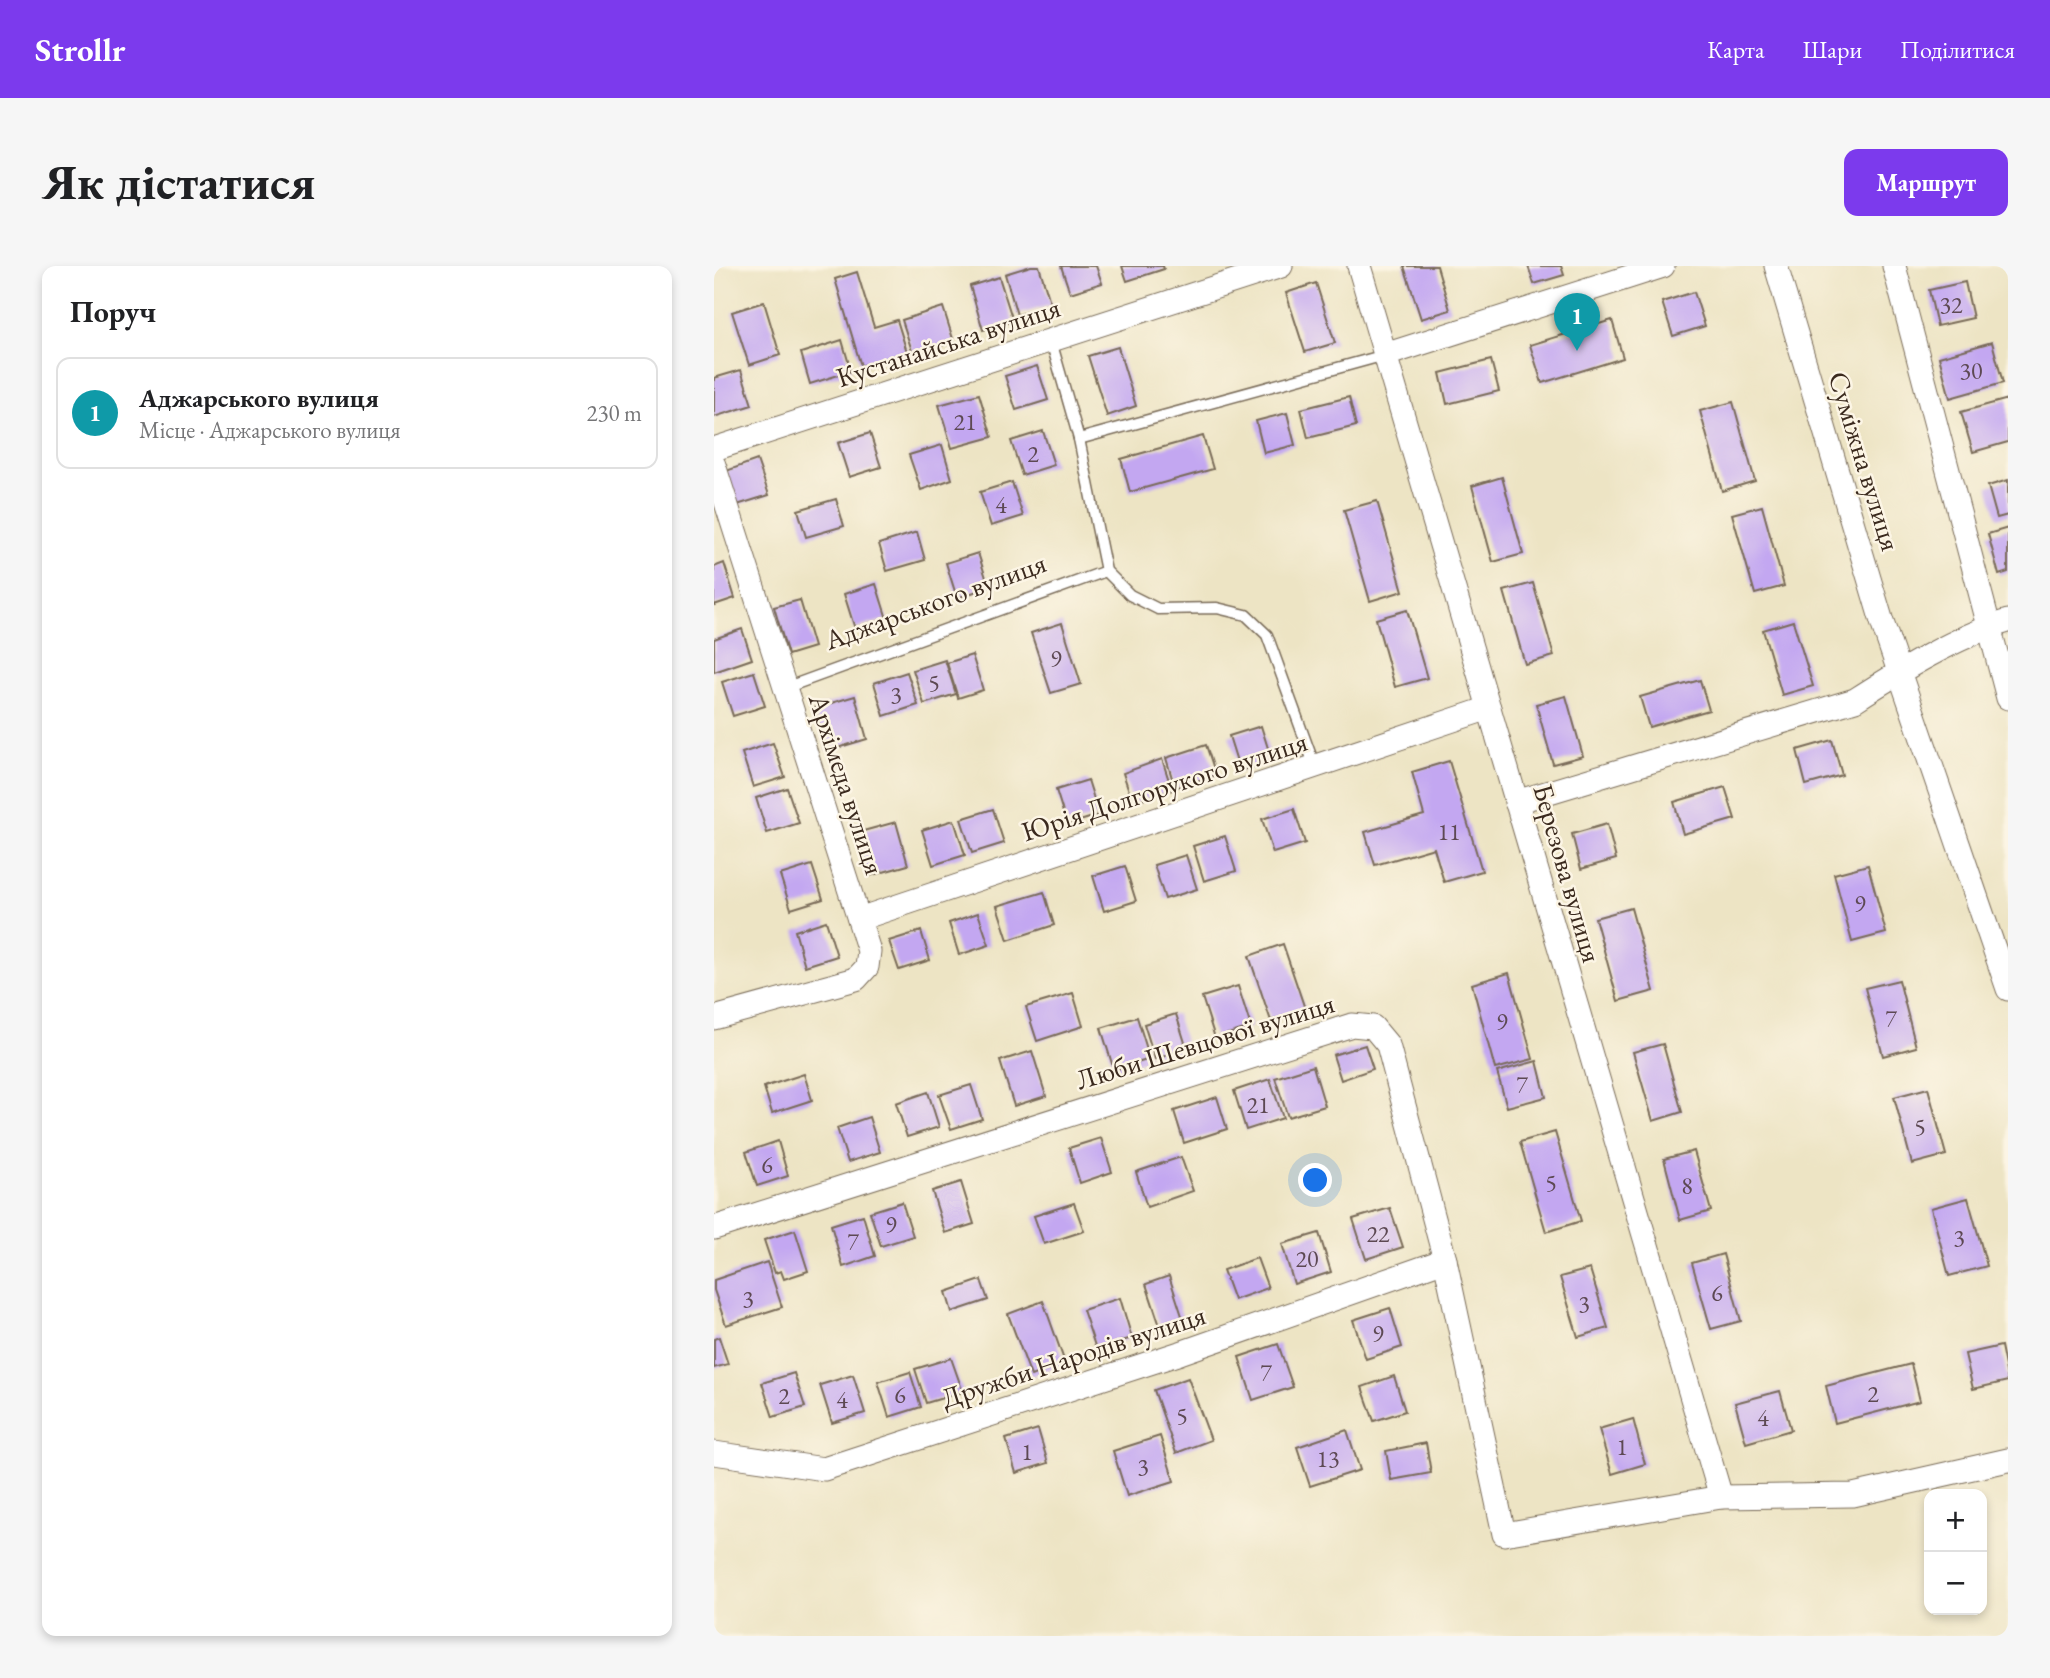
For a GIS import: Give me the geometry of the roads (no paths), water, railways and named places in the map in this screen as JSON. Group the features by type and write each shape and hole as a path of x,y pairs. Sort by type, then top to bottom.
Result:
{"street":[{"name":"Кустанайська вулиця","path":"714,449 1281,266"},
{"name":"Березова вулиця","path":"1359,266 1721,1497"},
{"path":"1385,355 1664,266"},
{"name":"Суміжна вулиця","path":"1776,266 1882,622 2008,989"},
{"path":"1894,266 1998,624 2008,698"},
{"name":"Архімеда вулиця","path":"714,465 869,951 867,967 856,979 714,1018"},
{"path":"1517,802 1855,700 1899,672 1998,624"},
{"name":"Юрія Долгорукого вулиця","path":"859,919 1489,708"},
{"name":"Люби Шевцової вулиця","path":"714,1228 1352,1025 1373,1027 1388,1045 1445,1260 1504,1534 1721,1497"},
{"name":"Дружби Народів вулиця","path":"714,1453 824,1469 1180,1353 1445,1260"},
{"path":"1721,1497 1853,1495 2008,1461"}],"lane":[{"path":"1051,341 1079,439 1106,570 1130,594 1158,610 1217,608 1246,615 1267,635 1315,766"},
{"path":"1079,439 1385,355"},
{"name":"Аджарського вулиця","path":"785,688 1106,570"}],"place":[{"name":"Аджарського вулиця","path":"1577,351"}]}
